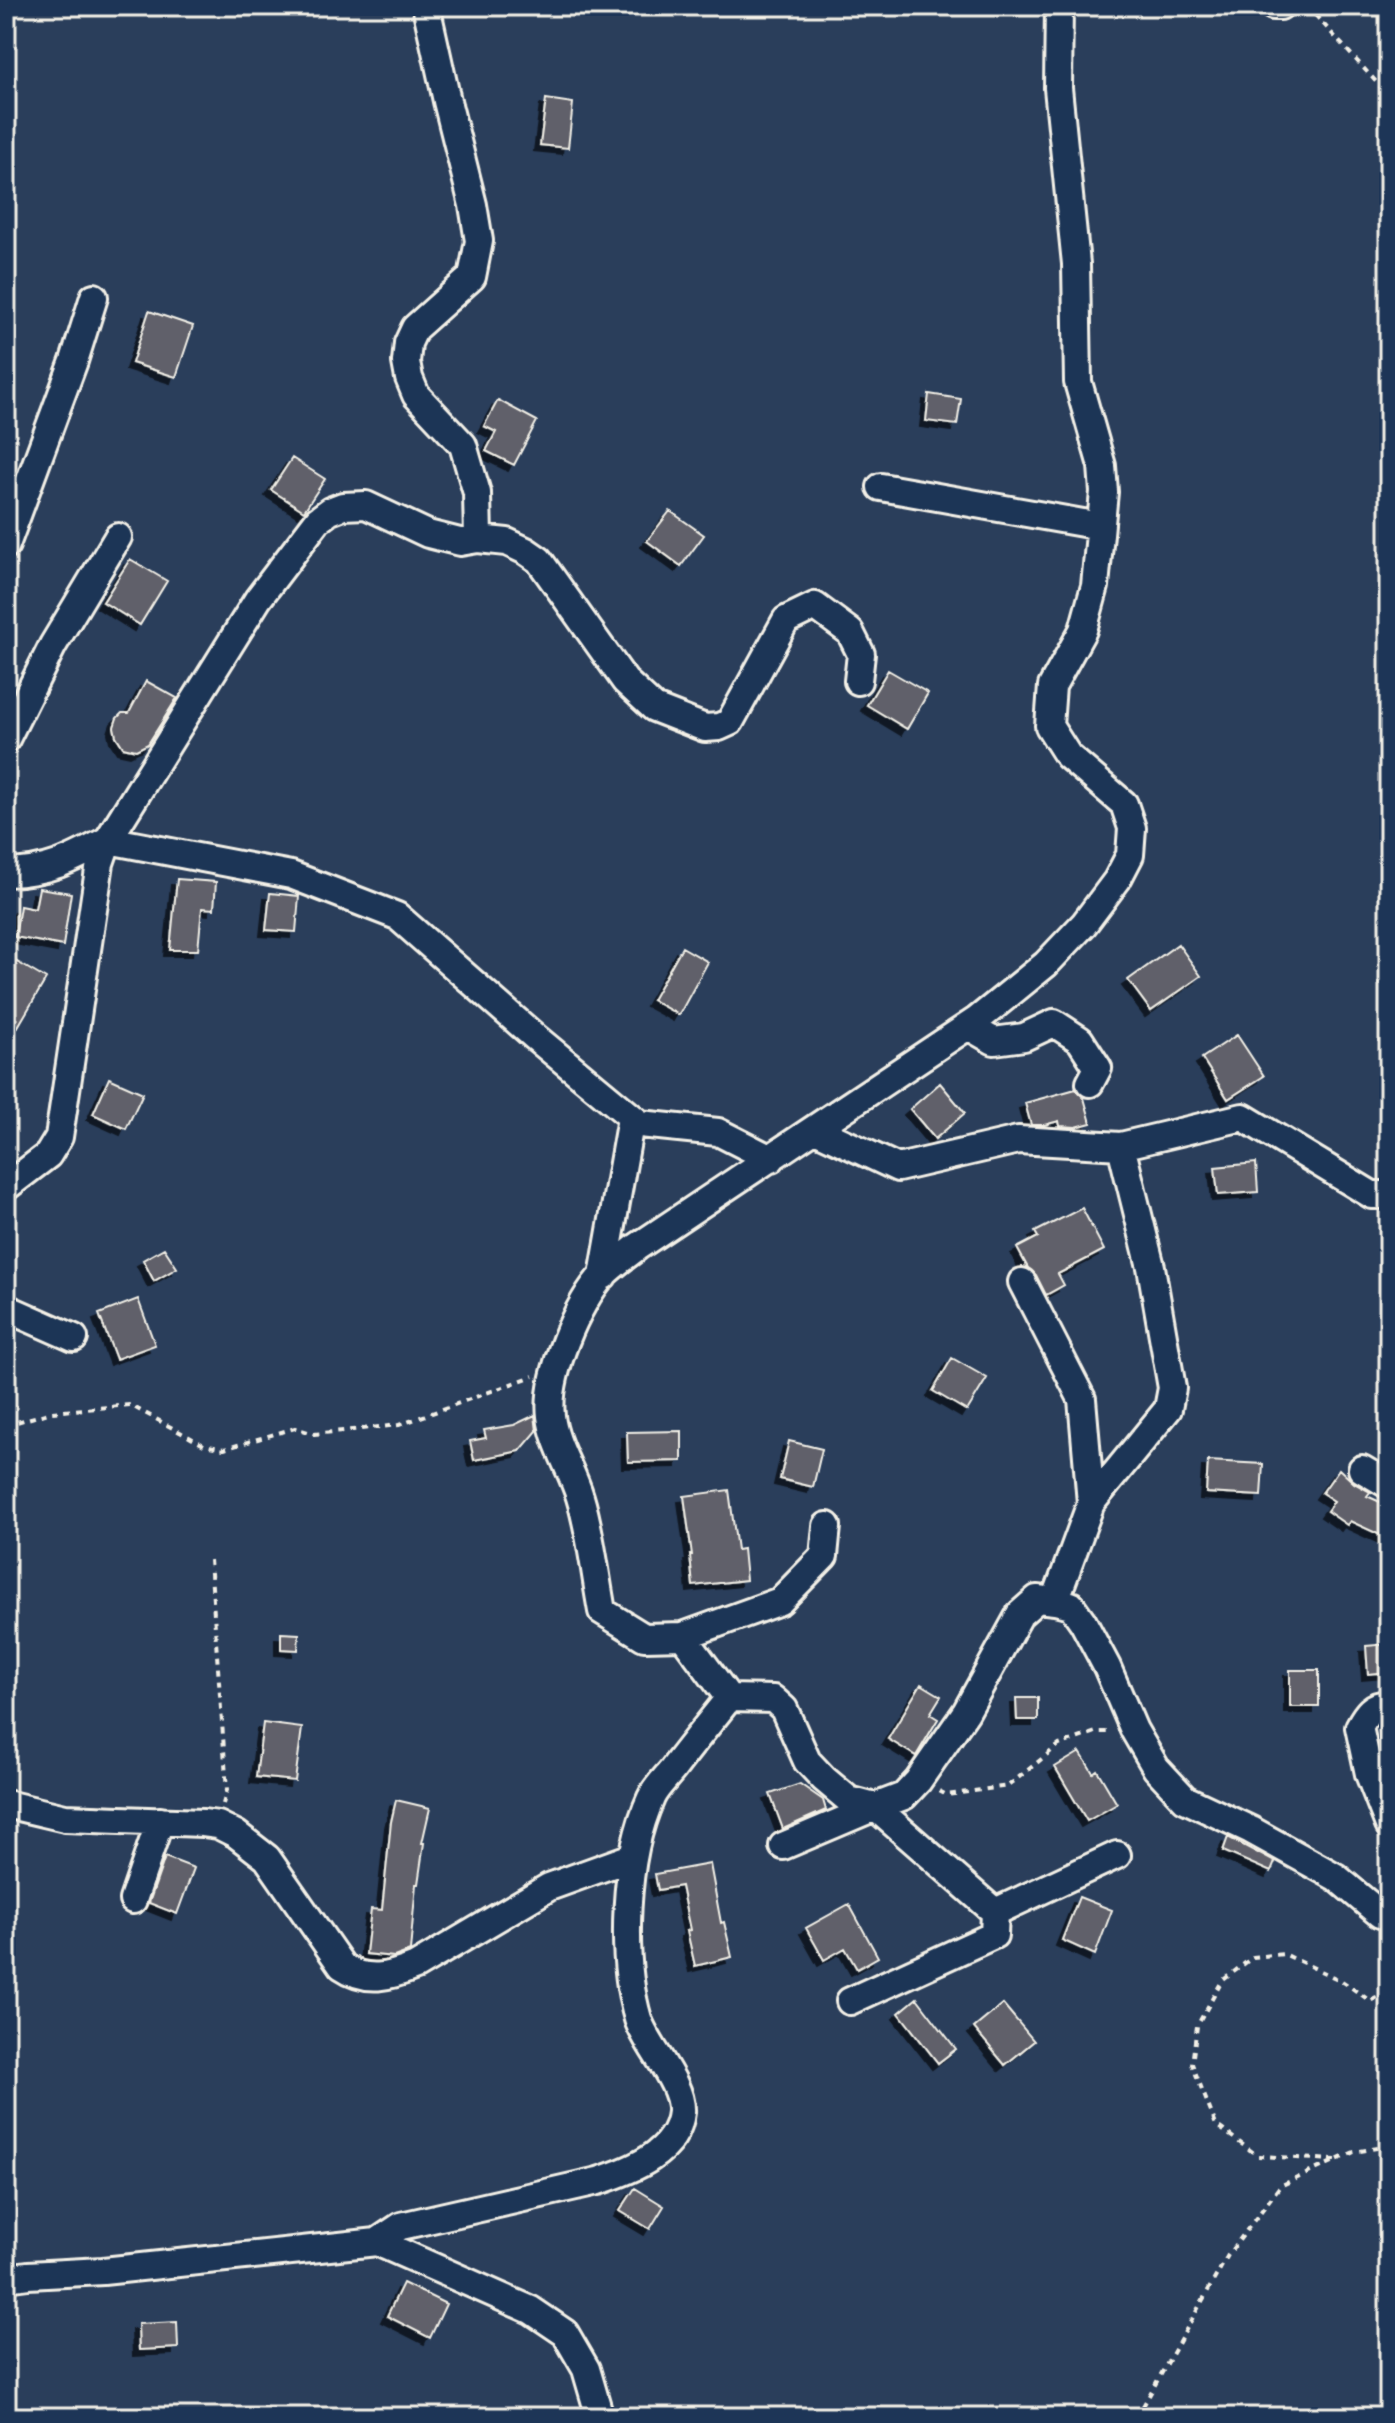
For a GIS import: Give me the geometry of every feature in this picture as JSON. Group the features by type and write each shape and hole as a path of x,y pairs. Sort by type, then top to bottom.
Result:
{"street":[{"path":"426,6 479,241 472,277 415,328 408,343 406,362 416,395 463,445 477,493 478,539"},
{"path":"827,1526 824,1556 780,1601 683,1636 644,1637 602,1611 580,1497 551,1415 555,1375 560,1354 581,1306 603,1276 637,1247 968,1026 1046,964 1084,924 1117,880 1130,855 1132,828 1124,804 1068,756 1049,726 1052,686 1083,630 1095,586 1104,492 1102,466 1078,382 1076,264 1058,88 1059,6"},
{"path":"1273,6 1280,6"},
{"path":"6,545 74,361 94,297"},
{"path":"881,487 1100,526"},
{"path":"6,1187 48,1155 59,1137 100,863 108,840 258,599 318,520 330,511 354,504 366,505 428,534 460,542 478,539 507,542 526,551 539,560 625,681 654,708 705,728 730,722 786,620 815,606 850,632 861,654 858,681"},
{"path":"6,739 53,645 118,537"},
{"path":"6,873 35,872 71,860 108,840 291,875 397,916 640,1124 718,1132 771,1159"},
{"path":"968,1026 994,1041 1024,1037 1054,1023 1080,1040 1098,1068 1090,1083"},
{"path":"815,1129 898,1168 1018,1140 1121,1146 1243,1117 1372,1195 1389,1195"},
{"path":"603,1276 631,1118"},
{"path":"1055,1601 1091,1503 1168,1409 1172,1388 1151,1267 1121,1146"},
{"path":"1022,1282 1082,1399 1091,1503"},
{"path":"6,1308 74,1338"},
{"path":"1362,1469 1389,1485"},
{"path":"783,1846 904,1796 966,1712 1020,1614 1037,1599 1055,1601 1071,1605 1083,1622 1107,1667 1134,1730 1156,1768 1185,1799 1251,1830 1336,1877 1380,1914 1389,1916"},
{"path":"683,1636 729,1698"},
{"path":"729,1698 773,1699 784,1709 807,1761 824,1779 849,1800 875,1807 995,1912"},
{"path":"6,2278 103,2271 377,2242 401,2226 628,2172 657,2154 674,2134 681,2110 675,2087 639,2021 628,1969 632,1857 651,1796 729,1698"},
{"path":"1389,1704 1368,1711 1359,1727 1369,1774 1389,1825"},
{"path":"6,1804 65,1818 218,1825 236,1834 267,1858 342,1966 356,1975 374,1977 397,1974 416,1966 549,1887 632,1857"},
{"path":"133,1900 160,1821"},
{"path":"995,1912 1117,1855"},
{"path":"850,2001 994,1935 995,1912"},
{"path":"377,2242 531,2310 565,2333 586,2369 600,2417"}],"path":[{"path":"1307,6 1389,96"},
{"path":"6,1425 52,1412 130,1405 204,1445 224,1449 295,1428 314,1434 399,1425 528,1376 555,1375"},
{"path":"210,1560 227,1790 218,1825"},
{"path":"918,1781 947,1795 1008,1786 1059,1745 1096,1732 1134,1730"},
{"path":"1336,2160 1258,2156 1216,2125 1192,2064 1197,2026 1222,1981 1253,1957 1284,1954 1342,1981 1370,2001 1389,1992"},
{"path":"1137,2417 1228,2255 1280,2186 1354,2152 1389,2146"}],"building":[{"path":"546,99 573,103 568,148 540,145"},
{"path":"149,311 193,326 176,377 132,363"},
{"path":"929,394 961,399 957,425 926,421"},
{"path":"498,400 537,421 514,465 486,451 496,432 484,426"},
{"path":"292,458 325,479 304,511 271,490"},
{"path":"670,511 704,535 681,566 647,541"},
{"path":"130,559 167,581 140,625 103,602"},
{"path":"888,670 928,693 907,729 867,705"},
{"path":"146,681 177,698 148,744 136,750 123,747 114,727 117,718 122,713 129,713"},
{"path":"177,879 216,882 214,909 202,908 198,950 170,950"},
{"path":"39,888 71,893 63,946 15,937 20,906 35,909"},
{"path":"270,893 299,896 296,932 266,930"},
{"path":"1178,944 1201,976 1151,1011 1128,980"},
{"path":"682,947 708,962 679,1015 652,1000"},
{"path":"12,959 46,979 6,1047 6,969"},
{"path":"1237,1035 1264,1076 1228,1099 1202,1058"},
{"path":"109,1078 143,1093 126,1129 93,1114"},
{"path":"940,1083 965,1113 935,1139 910,1109"},
{"path":"1076,1089 1084,1098 1091,1123 1076,1127 1060,1126 1059,1121 1031,1125 1025,1103"},
{"path":"1256,1163 1258,1192 1218,1195 1215,1167"},
{"path":"1082,1208 1104,1250 1058,1274 1064,1285 1046,1295 1017,1248 1038,1237 1035,1232"},
{"path":"164,1248 177,1268 154,1281 143,1260"},
{"path":"138,1299 155,1345 116,1359 99,1314"},
{"path":"952,1358 987,1378 967,1411 933,1391"},
{"path":"535,1415 537,1431 520,1451 474,1460 470,1441 486,1438 484,1430 514,1425"},
{"path":"682,1431 682,1461 628,1462 627,1432"},
{"path":"789,1441 822,1449 813,1487 780,1479"},
{"path":"1208,1461 1263,1464 1261,1496 1206,1493"},
{"path":"1339,1469 1370,1492 1367,1496 1389,1506 1389,1539 1350,1521 1347,1525 1327,1511 1334,1501 1322,1493"},
{"path":"729,1490 737,1550 743,1549 746,1580 693,1586 684,1496"},
{"path":"281,1633 299,1634 298,1650 281,1649"},
{"path":"1389,1644 1389,1672 1368,1674 1366,1646"},
{"path":"1290,1670 1319,1670 1319,1707 1290,1707"},
{"path":"921,1684 941,1696 930,1714 938,1719 916,1756 888,1739"},
{"path":"1016,1698 1038,1698 1038,1720 1017,1720"},
{"path":"263,1723 302,1728 295,1781 256,1777"},
{"path":"1080,1752 1093,1773 1097,1770 1117,1804 1087,1821 1055,1767"},
{"path":"800,1784 823,1800 826,1810 783,1829 770,1794"},
{"path":"396,1800 430,1808 416,1884 410,1951 394,1957 366,1954 371,1909 382,1910"},
{"path":"1228,1837 1275,1862 1271,1872 1223,1851"},
{"path":"165,1857 194,1868 177,1914 149,1903"},
{"path":"710,1864 721,1923 724,1922 732,1957 695,1966 681,1886 658,1890 655,1874"},
{"path":"1079,1897 1112,1910 1095,1955 1062,1940"},
{"path":"849,1904 878,1957 857,1969 845,1948 824,1960 806,1928"},
{"path":"917,1998 956,2049 938,2063 899,2013"},
{"path":"1003,2004 1034,2041 1005,2065 974,2028"},
{"path":"635,2188 664,2206 650,2229 620,2211"},
{"path":"403,2283 446,2304 430,2338 387,2316"},
{"path":"177,2322 178,2348 139,2350 138,2324"}]}
